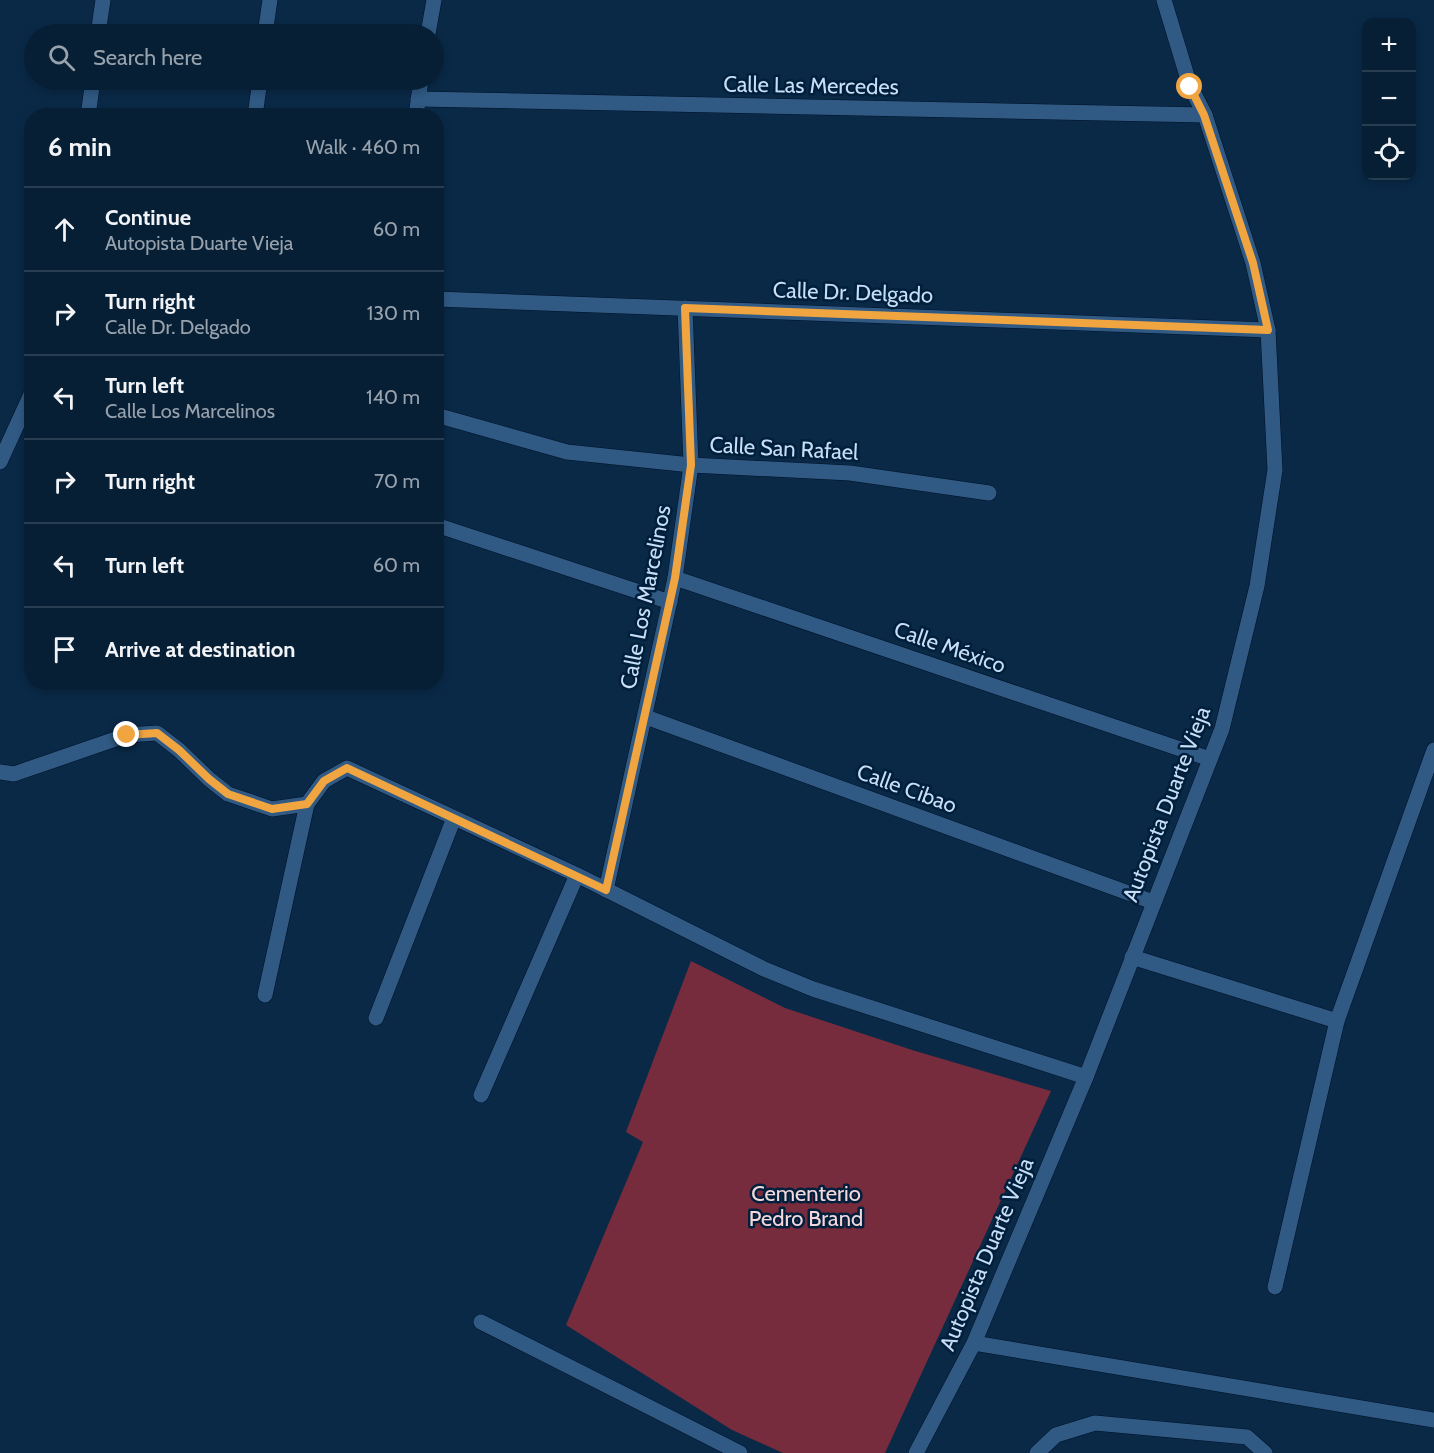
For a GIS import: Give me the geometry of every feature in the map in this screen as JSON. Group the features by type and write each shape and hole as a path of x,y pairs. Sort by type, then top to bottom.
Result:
{"street":[{"path":"99,24 103,0"},
{"path":"267,24 270,0"},
{"path":"430,24 434,0"},
{"name":"Autopista Duarte Vieja","path":"916,1453 974,1343 1086,1077 1222,729 1257,586 1275,470 1268,330 1253,263 1204,115 1190,87 1164,0"},
{"path":"89,108 92,90"},
{"path":"256,108 259,90"},
{"path":"416,108 419,90"},
{"name":"Calle Las Mercedes","path":"417,99 1204,115"},
{"name":"Calle Dr. Delgado","path":"444,299 1268,330"},
{"name":"Calle Los Marcelinos","path":"606,890 675,578 691,465 685,308"},
{"path":"0,462 24,410"},
{"name":"Calle San Rafael","path":"444,417 567,452 691,465 850,473 989,493"},
{"path":"444,528 670,602"},
{"name":"Calle México","path":"675,578 1210,759"},
{"name":"Calle Cibao","path":"646,717 1153,903"},
{"path":"0,772 15,774 127,735 157,733 228,794 272,809 307,804"},
{"path":"1275,1287 1337,1021 1434,750"},
{"path":"265,995 307,804 324,781 347,768 577,875 764,969 813,989 1086,1077"},
{"path":"376,1018 454,818"},
{"path":"481,1095 577,875"},
{"path":"1132,957 1337,1021"},
{"path":"481,1322 740,1453"},
{"path":"974,1343 1434,1420"},
{"path":"1037,1453 1056,1436 1095,1423 1247,1437 1265,1453"}],"green space":[{"name":"Cementerio Pedro Brand","path":"691,961 785,1008 912,1050 1051,1091 885,1453 783,1453 732,1430 566,1325 643,1142 626,1132"}],"route":[{"path":"127,735 157,733 228,794 272,809 307,804 324,781 347,768 606,890 675,578 691,465 685,308 1268,330 1253,263 1204,115 1190,87"}]}
